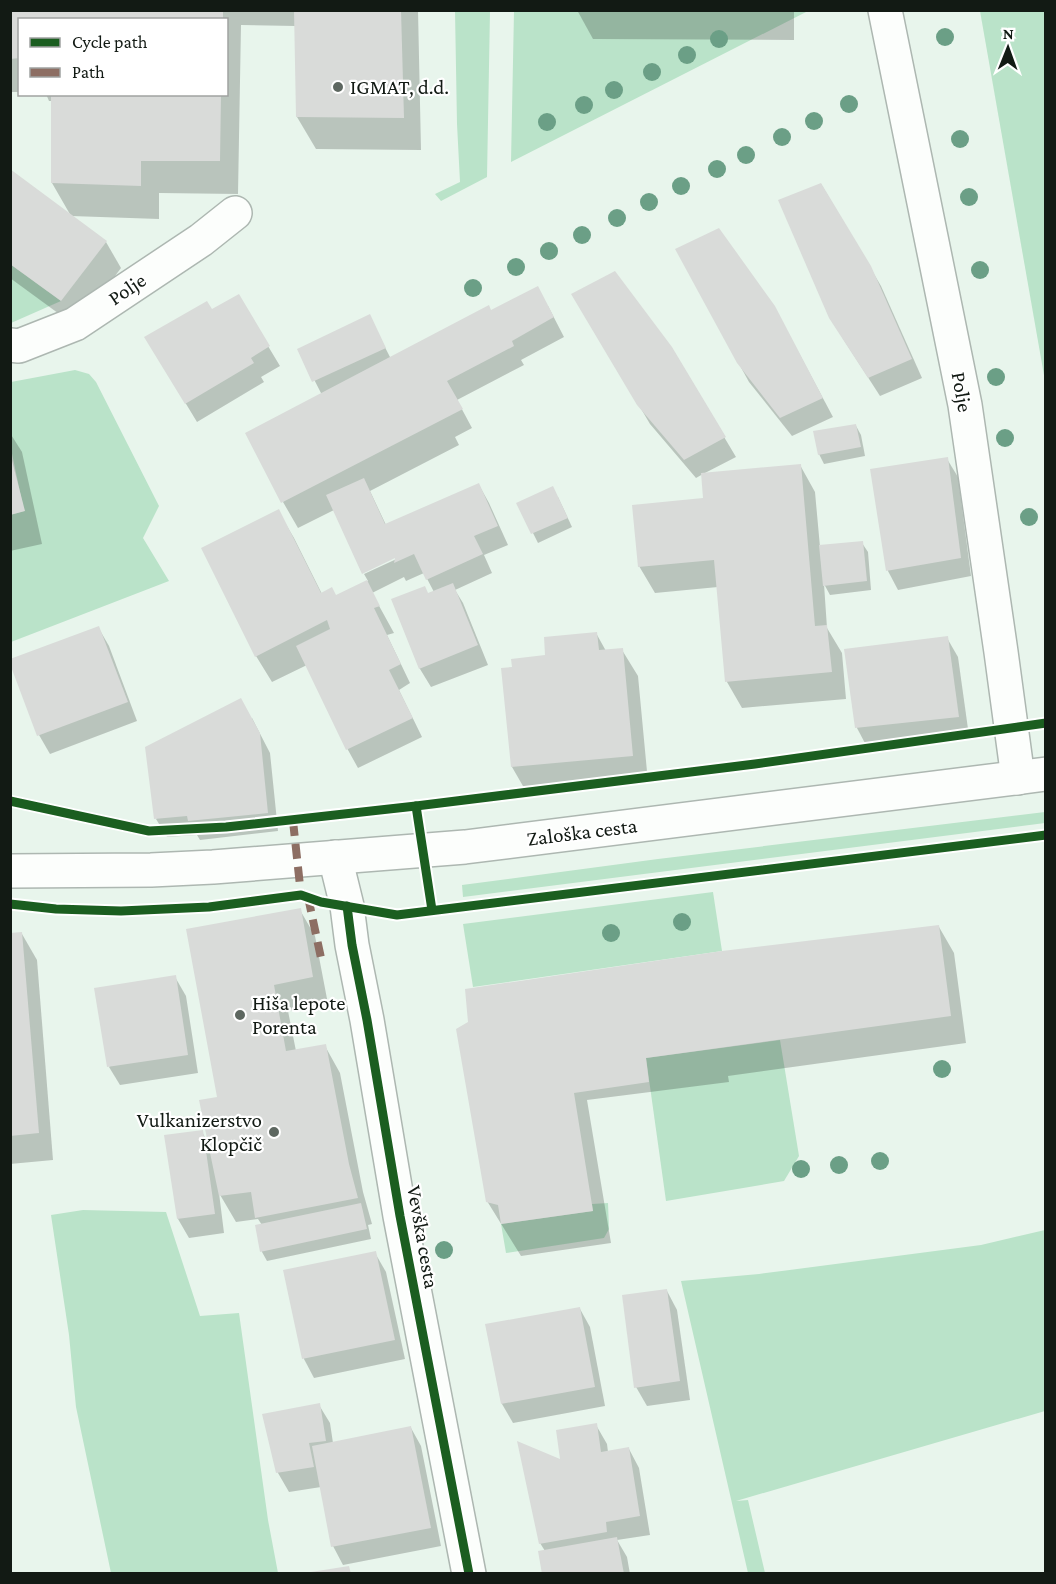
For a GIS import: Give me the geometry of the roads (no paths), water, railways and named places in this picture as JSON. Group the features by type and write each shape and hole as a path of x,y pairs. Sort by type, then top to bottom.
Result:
{"street":[{"name":"Polje","path":"885,10 965,405 1001,652 1032,776"},
{"name":"Polje","path":"10,345 19,346 75,324 201,240 235,213"},
{"name":"Zaloška cesta","path":"10,871 116,871 213,867 465,847 1032,776"},
{"name":"Zaloška cesta","path":"10,847 116,871"},
{"name":"Vevška cesta","path":"335,857 347,906 400,1216 469,1574"}],"place":[{"name":"IGMAT, d.d.","path":"338,87"},
{"name":"Hiša lepote Porenta","path":"240,1015"},
{"name":"Vulkanizerstvo Klopčič","path":"274,1132"}]}
